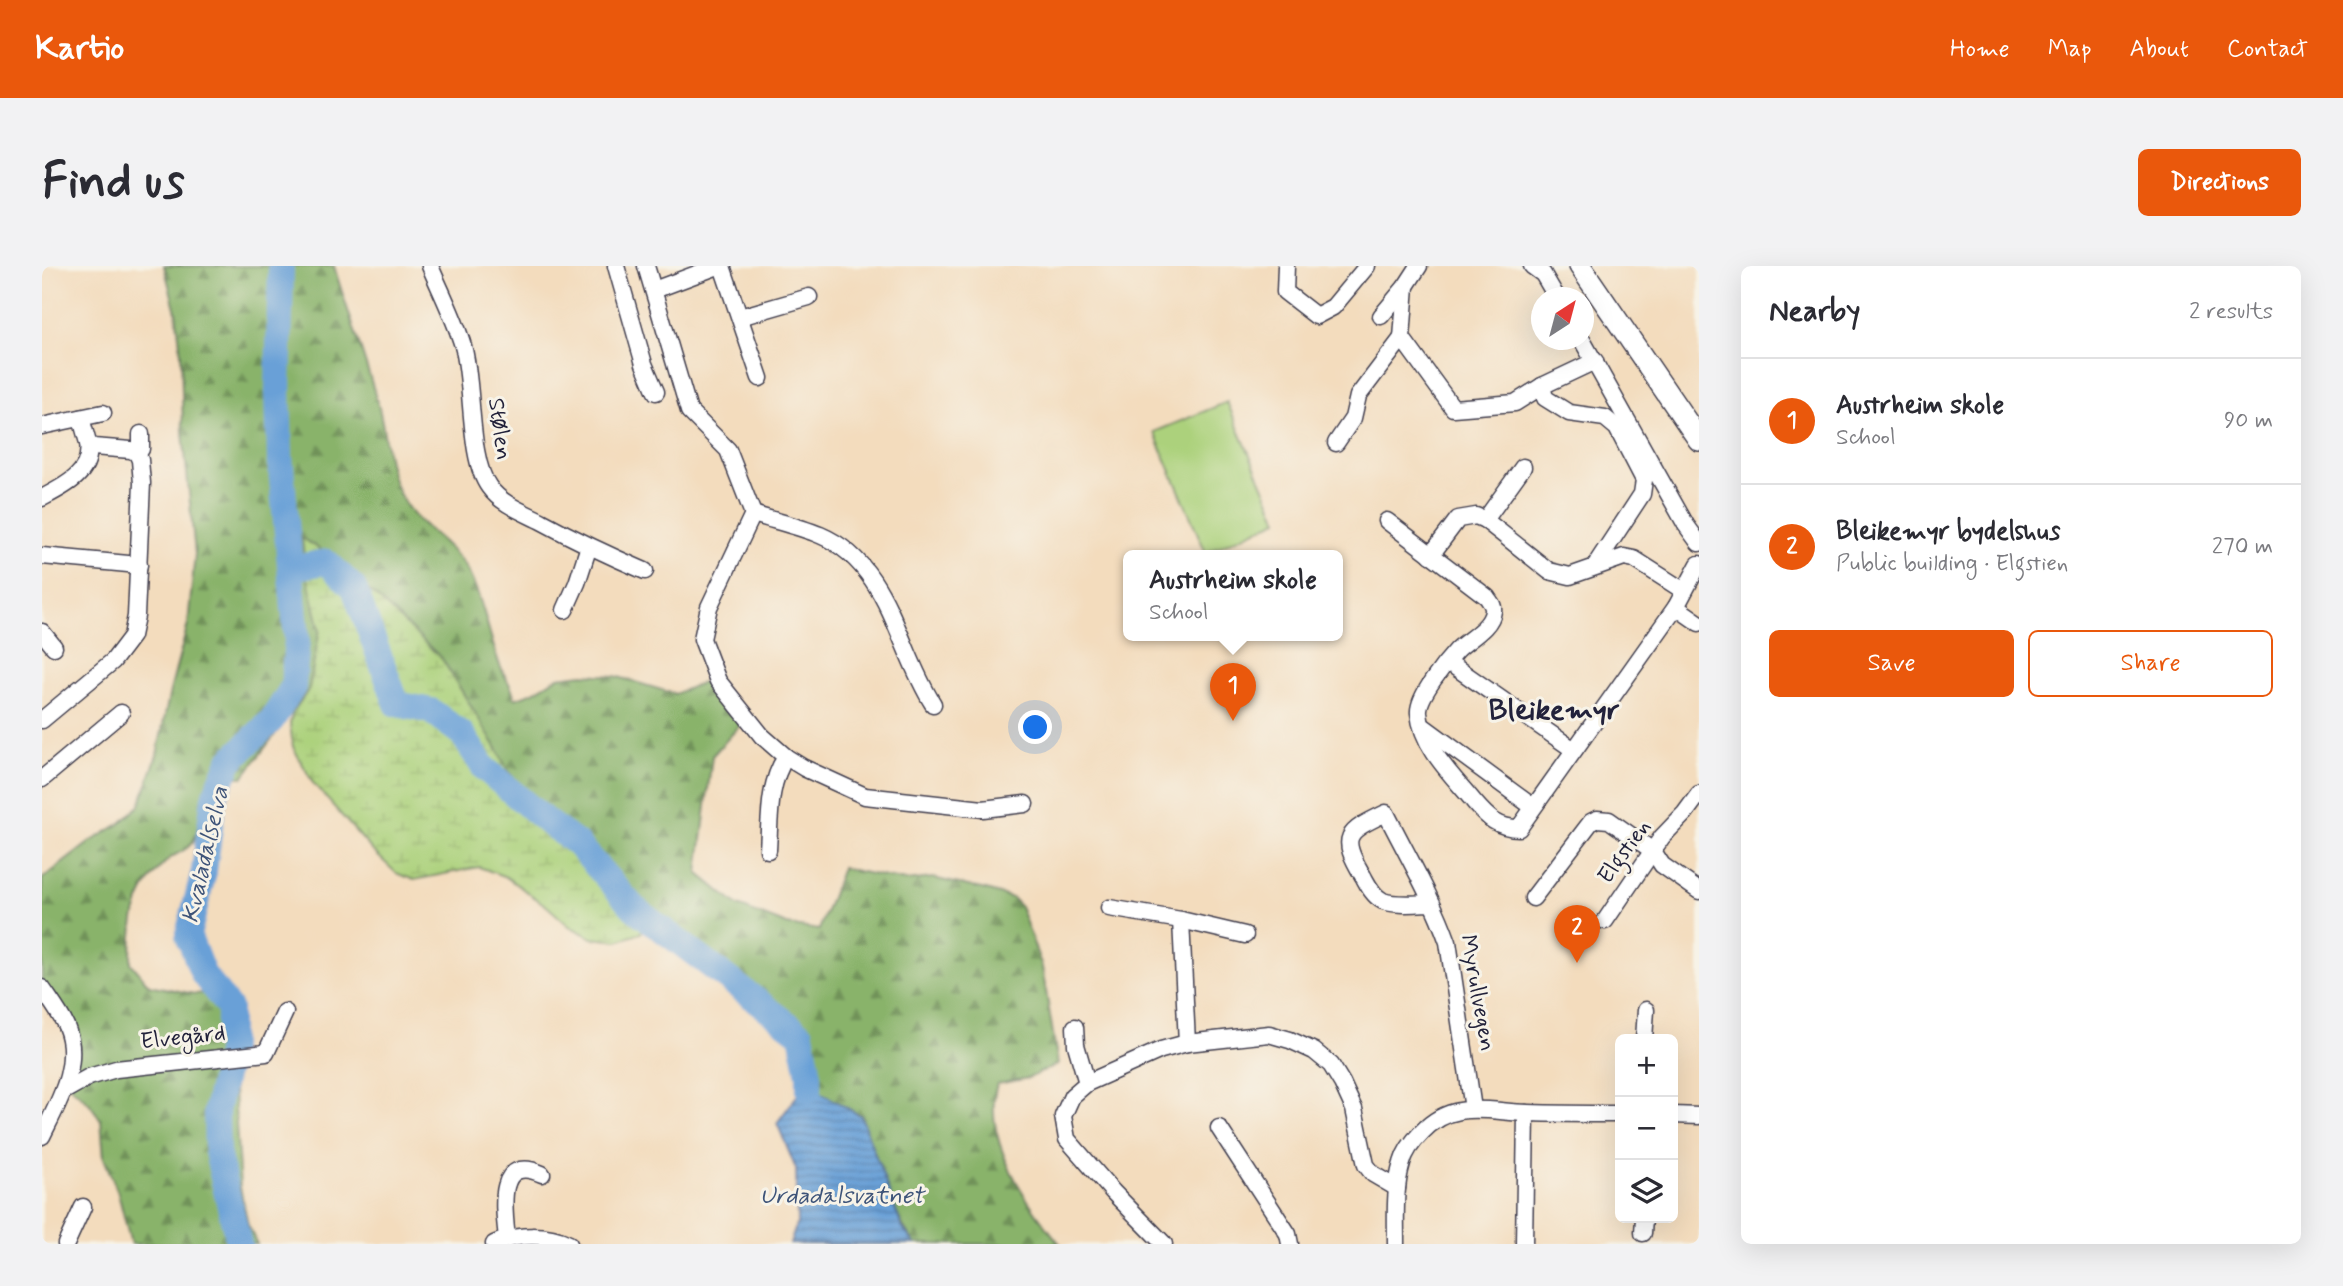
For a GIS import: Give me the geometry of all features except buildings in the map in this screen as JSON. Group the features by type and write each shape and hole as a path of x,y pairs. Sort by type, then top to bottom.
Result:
{"main road":[{"path":"1580,266 1699,440"}],"street":[{"name":"Stølen","path":"430,266 463,345 470,378 477,449 481,471 488,486 501,500 589,546 645,571"},
{"path":"616,266 656,392"},
{"path":"646,266 689,411 728,450 753,514 709,607 702,639 718,681 762,736 786,757 865,796 983,809 1025,804"},
{"path":"630,317 656,297 720,266 760,378"},
{"path":"1285,273 1285,292 1316,316 1333,307 1367,266"},
{"path":"1381,316 1419,266"},
{"path":"1532,266 1543,274 1551,287"},
{"path":"1336,443 1353,418 1358,396 1402,338 1406,286"},
{"path":"740,317 809,297"},
{"path":"1402,338 1453,408 1515,403 1542,386 1595,361"},
{"path":"1588,350 1686,525 1699,543"},
{"path":"1542,386 1545,398 1569,413 1605,418 1616,428 1644,480 1642,494 1598,561 1599,565"},
{"path":"42,426 103,413"},
{"path":"42,498 83,471 90,453 81,418"},
{"path":"137,453 141,449 141,434"},
{"path":"42,720 113,661 132,636 136,616 142,484 140,460 137,453 131,450 93,447 88,443"},
{"path":"1485,520 1523,467"},
{"path":"753,514 821,536 862,565 883,597 921,685 933,704"},
{"path":"1432,555 1458,519 1476,516 1485,520 1549,571 1570,576 1624,557 1634,559 1684,591"},
{"path":"1387,521 1487,597 1493,605 1493,613 1488,622 1457,650 1420,703 1418,711 1433,752 1487,817 1505,828 1519,828 1676,607 1699,564"},
{"path":"565,610 589,546"},
{"path":"42,556 139,565"},
{"path":"1676,607 1699,623"},
{"path":"42,632 54,647"},
{"path":"1448,662 1574,750"},
{"path":"42,779 121,713"},
{"path":"1422,725 1533,807"},
{"path":"768,850 775,784 778,770 786,757"},
{"name":"Elgstien","path":"1605,921 1662,837 1692,817 1699,794"},
{"name":"Myrullvegen","path":"1432,903 1384,901 1374,895 1350,854 1348,843 1358,826 1385,813 1432,903 1448,942 1473,1109"},
{"path":"1533,898 1591,822 1597,819 1609,820 1653,851 1662,865 1699,891"},
{"path":"1109,908 1181,920 1245,935"},
{"path":"1181,920 1187,1043"},
{"path":"42,988 66,1027 71,1049 70,1069 64,1091 42,1136"},
{"path":"1644,1034 1646,1010"},
{"name":"Elvegård","path":"64,1091 89,1077 117,1069 266,1053 285,1012"},
{"path":"1075,1027 1076,1045 1087,1083"},
{"path":"1164,1244 1105,1184 1067,1139 1063,1116 1072,1096 1087,1083 1161,1049 1187,1043 1269,1034 1314,1051 1331,1065 1354,1109 1366,1165 1373,1174 1396,1188"},
{"path":"1396,1244 1396,1188 1402,1161 1411,1143 1433,1121 1450,1113 1473,1109 1526,1113 1615,1114"},
{"path":"1524,1244 1526,1113"},
{"path":"1678,1115 1699,1116"},
{"path":"1219,1128 1288,1234 1290,1244"},
{"path":"542,1174 523,1170 508,1179 501,1241 519,1236 552,1238 569,1244"},
{"path":"66,1244 83,1207"}],"green space":[{"path":"164,266 334,266 374,390 398,491 412,513 456,555 470,575 500,665 515,699 558,677 583,674 615,676 675,694 713,678 744,721 712,756 698,873 738,906 787,925 819,930 842,868 905,881 933,878 1012,898 1020,906 1042,967 1058,1064 1029,1078 997,1084 995,1126 1001,1148 1021,1190 1060,1244 915,1244 813,1088 809,1090 809,1075 801,1034 634,908 576,843 547,821 508,771 442,659 383,603 303,539 305,566 320,629 309,689 243,777 235,777 211,801 200,819 191,844 169,859 149,882 137,906 132,933 131,963 149,985 195,994 219,992 229,1008 240,1187 248,1225 257,1244 131,1244 118,1193 104,1158 101,1120 89,1103 68,1084 80,1049 79,1043 71,1040 42,992 42,879 90,842 121,823 140,805 157,755 188,624 195,554 183,433 181,353 176,312"},
{"path":"1227,402 1278,520 1213,550 1205,550 1154,432"},
{"path":"302,538 383,603 442,659 508,771 547,821 576,843 620,894 647,917 641,933 618,941 592,938 569,926 548,907 506,877 479,867 414,880 396,873 313,783 293,747 290,723 293,712 309,689 320,629 305,566"}],"water":[{"name":"Urdadalsvatnet","path":"813,1088 861,1116 902,1227 915,1244 790,1244 797,1223 796,1169 777,1123 796,1097"}],"waterway":[{"name":"Kvaladalselva","path":"239,1244 217,1152 216,1111 229,1054 229,1008 203,974 188,935 204,871 214,798 230,761 272,720 293,687 297,640 280,457 278,392 281,266"},
{"path":"291,568 327,562 354,588 397,704 431,711 462,734 484,768 576,843 634,908 801,1034 809,1075 809,1090"}],"place":[{"name":"Austrheim skole","path":"1233,721"},
{"name":"Bleikemyr bydelshus","path":"1577,963"}],"district":[{"name":"Bleikemyr","path":"1554,710"}]}
